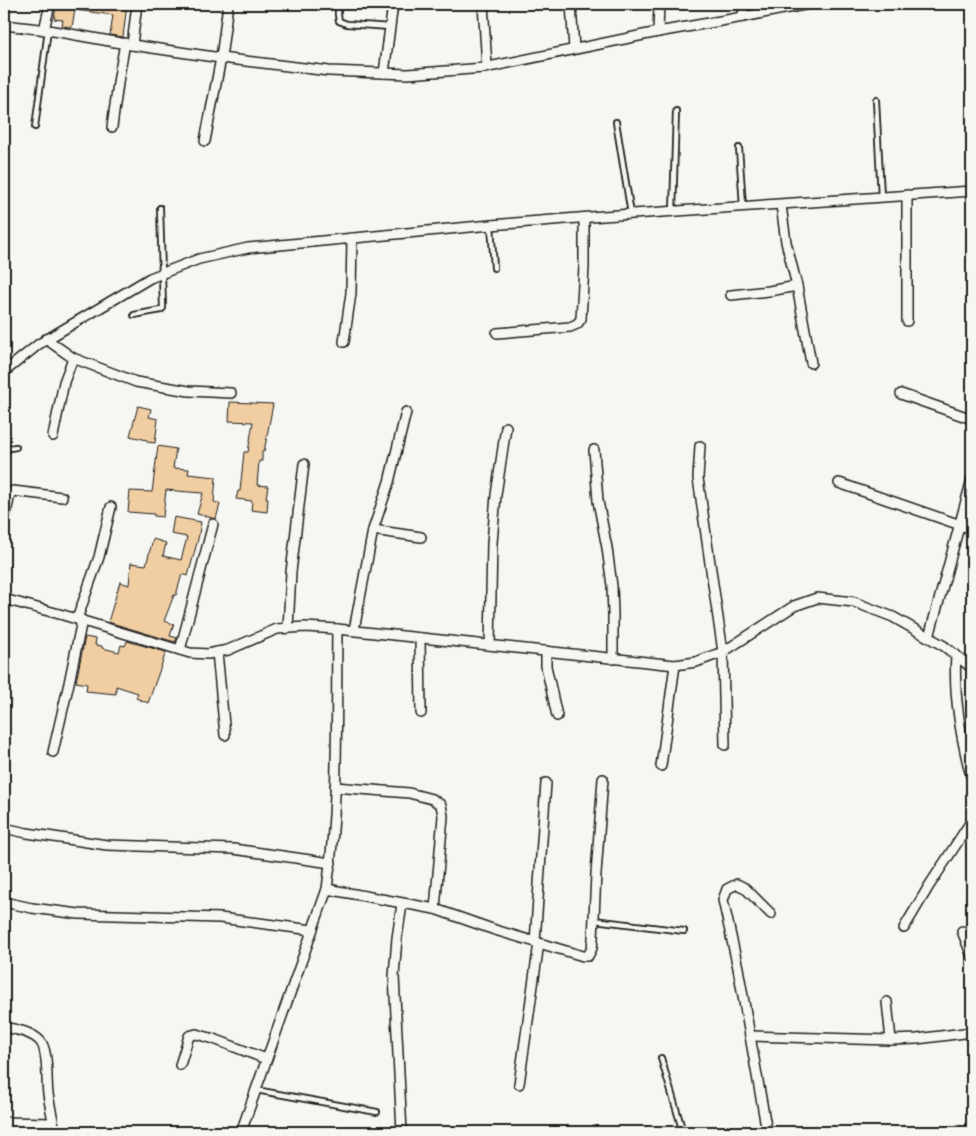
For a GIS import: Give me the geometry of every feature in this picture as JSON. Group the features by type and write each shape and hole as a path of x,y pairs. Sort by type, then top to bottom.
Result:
{"street":[{"path":"46,30 50,4"},
{"path":"112,127 119,76 137,4"},
{"path":"205,141 221,58 228,4"},
{"path":"384,73 393,4"},
{"path":"483,4 487,67"},
{"path":"571,4 574,49"},
{"path":"658,32 659,4"},
{"path":"743,18 744,4"},
{"path":"4,25 221,58 329,72 408,74 487,67 658,32 743,18 809,4"},
{"path":"4,372 46,339 150,278 198,259 248,248 491,225 972,191"},
{"path":"907,196 907,321"},
{"path":"781,205 786,242 797,286 811,363"},
{"path":"497,333 570,327 577,324 581,319 584,218"},
{"path":"344,342 351,293 352,238"},
{"path":"731,295 797,286"},
{"path":"46,339 73,358 136,382 189,391 231,393"},
{"path":"53,436 64,382 73,358"},
{"path":"900,394 972,419"},
{"path":"354,630 373,530 389,482 406,412"},
{"path":"490,645 492,543 495,504 506,427"},
{"path":"700,446 698,478 723,652 725,745"},
{"path":"594,450 598,501 612,586 613,659"},
{"path":"288,628 291,572 304,464"},
{"path":"929,637 972,479"},
{"path":"839,484 972,529"},
{"path":"4,523 10,494 13,491 62,498"},
{"path":"53,752 69,683 79,620 99,557 111,507"},
{"path":"180,650 213,524"},
{"path":"373,530 421,537"},
{"path":"4,599 190,653 208,654 228,650 277,629 305,627 354,630 675,665 696,662 723,652 794,606 818,598 854,602 893,616 944,646 972,668"},
{"path":"241,1132 327,889 334,823 337,629"},
{"path":"420,638 421,713"},
{"path":"546,651 548,675 557,716"},
{"path":"217,652 225,735"},
{"path":"956,655 954,675 961,732 972,780"},
{"path":"661,766 675,665"},
{"path":"327,889 435,909 537,942 588,956 592,948 603,779"},
{"path":"519,1084 537,942 546,783"},
{"path":"335,787 409,793 432,799 441,805 443,816 435,909"},
{"path":"904,928 972,820"},
{"path":"4,828 27,834 107,845 234,849 330,863"},
{"path":"767,1132 738,968 723,900 727,889 737,884 745,888 771,914"},
{"path":"4,902 32,908 79,914 220,918 312,930"},
{"path":"402,904 396,938 394,976 402,1132"},
{"path":"962,931 972,956"},
{"path":"887,1002 891,1040"},
{"path":"4,1027 35,1036 42,1042 54,1128 4,1122"},
{"path":"750,1036 891,1040 917,1039 972,1032"},
{"path":"180,1065 189,1036 196,1034 214,1039 266,1060"}],"lane":[{"path":"338,4 339,21 347,24 390,27"},
{"path":"35,127 46,30"},
{"path":"876,100 881,197"},
{"path":"673,212 676,111"},
{"path":"616,122 631,214"},
{"path":"740,148 743,207"},
{"path":"134,315 163,308 160,208"},
{"path":"491,225 494,268"},
{"path":"4,449 16,447"},
{"path":"594,920 684,931"},
{"path":"661,1058 682,1132"},
{"path":"256,1090 377,1112"}],"building":[{"path":"67,4 127,4 123,37 110,35 113,15 75,10 72,27 62,26 63,20 54,19 56,7 66,8"},
{"path":"230,402 273,404 264,452 262,451 262,461 259,461 257,485 268,486 266,498 268,498 267,512 251,510 252,501 236,499 238,491 240,491 244,452 248,452 253,422 229,421"},
{"path":"138,406 151,409 149,417 158,419 155,443 130,436"},
{"path":"158,446 176,449 173,468 189,469 188,474 216,477 214,502 220,504 216,519 197,514 203,493 166,490 163,517 154,516 154,514 128,512 130,491 152,492"},
{"path":"174,517 201,522 188,576 182,574 176,595 174,595 164,621 174,624 170,636 177,638 175,642 108,622 120,582 129,585 131,563 146,565 153,539 166,543 163,556 181,560 187,537 171,534"},
{"path":"85,637 96,639 95,645 119,652 121,645 125,646 127,641 166,652 148,703 136,698 138,693 116,686 116,694 86,691 87,684 76,682"}]}
